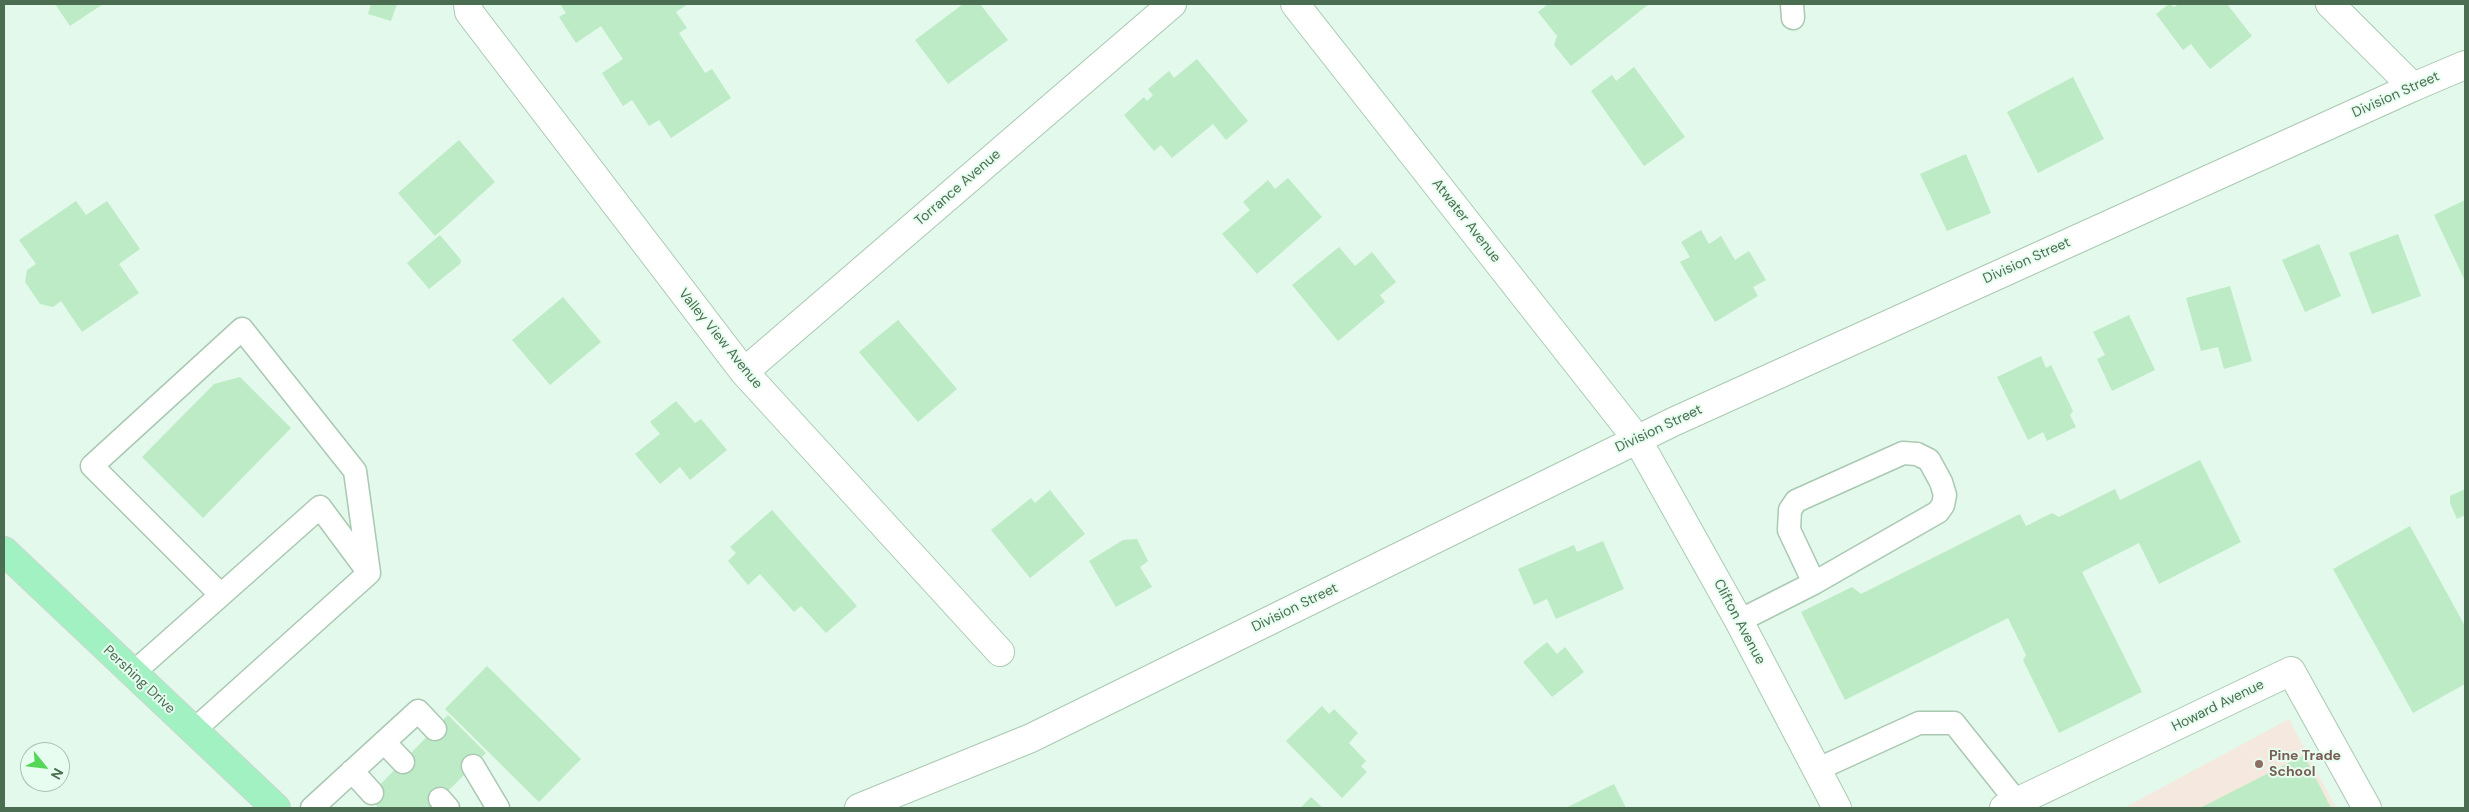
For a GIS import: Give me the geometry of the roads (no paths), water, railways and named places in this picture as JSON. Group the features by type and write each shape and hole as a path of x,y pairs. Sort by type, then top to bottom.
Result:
{"main road":[{"name":"Pershing Drive","path":"4,551 276,808"}],"street":[{"name":"Valley View Avenue","path":"468,4 469,12 744,372 1000,652"},
{"name":"Torrance Avenue","path":"744,372 1172,4"},
{"name":"Atwater Avenue","path":"1295,4 1637,438"},
{"path":"2330,4 2413,86"},
{"name":"Division Street","path":"859,808 1031,738 1637,438 2413,86 2465,65"},
{"name":"Clifton Avenue","path":"1637,438 1739,621 1837,808"},
{"name":"Howard Avenue","path":"2010,805 2291,671 2367,808"}],"lane":[{"path":"221,595 92,466 242,329 355,471 368,573"},
{"path":"1739,621 1814,583 1938,512 1943,505 1945,495 1941,482 1929,460 1918,454 1904,453 1796,502 1790,510 1789,530 1814,583"},
{"path":"132,674 320,507 368,573"},
{"path":"193,731 368,573"},
{"path":"312,808 418,711 435,728"},
{"path":"1816,770 1919,723 1954,723 2010,805"},
{"path":"384,742 403,762"},
{"path":"473,766 496,808"},
{"path":"352,772 372,793"}],"place":[{"name":"Pine Trade School","path":"2259,764"}]}
